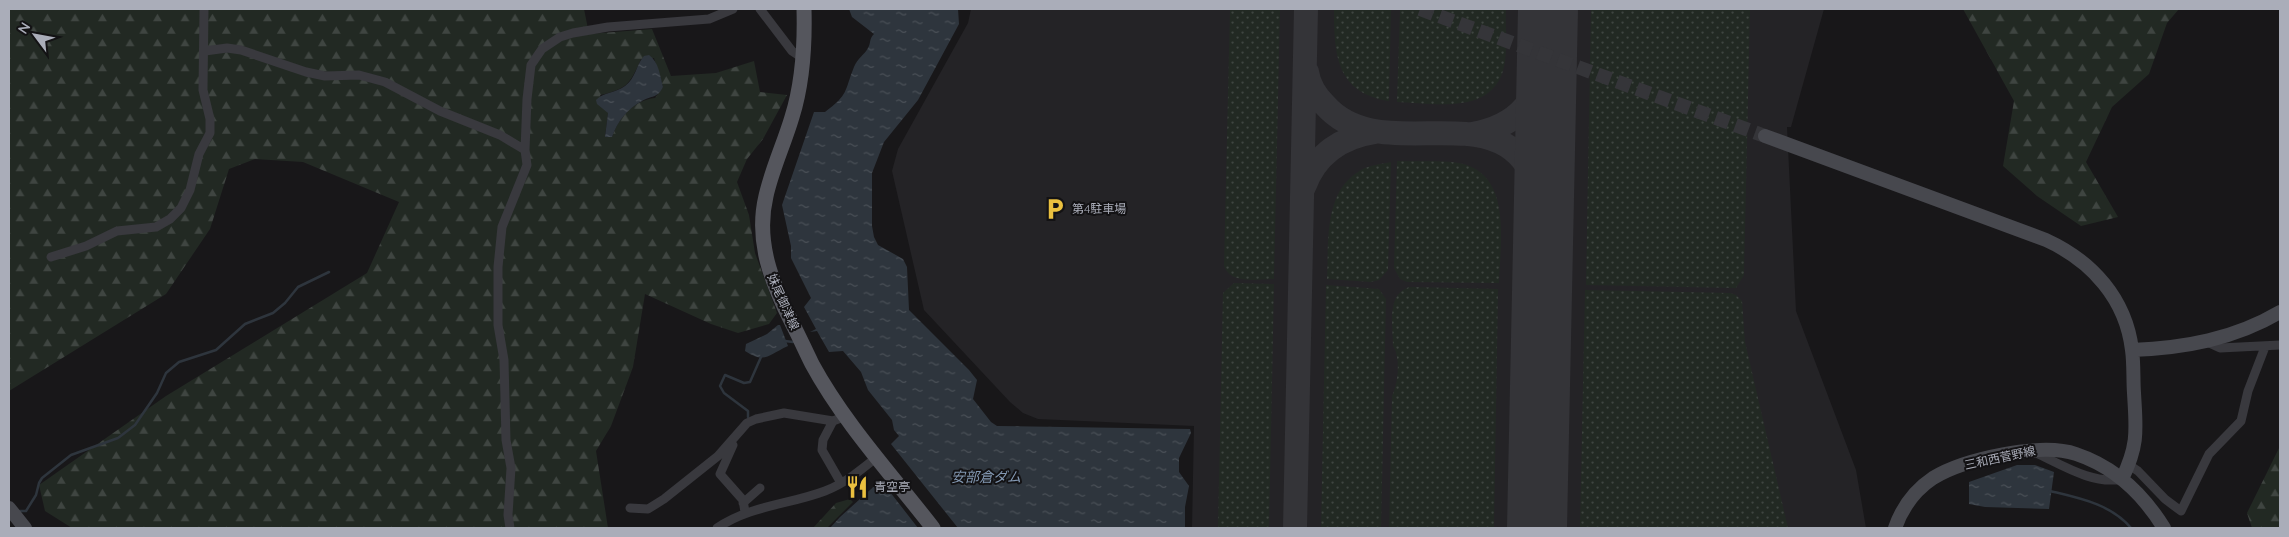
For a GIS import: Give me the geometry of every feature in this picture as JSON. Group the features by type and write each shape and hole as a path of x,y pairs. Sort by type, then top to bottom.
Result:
{"main road":[{"name":"妹尾御津線","path":"804,9 804,59 793,116 766,197 762,226 765,255 773,284 839,418 877,457 933,528"}],"street":[{"path":"51,256 86,246 116,231 156,227 170,220 181,208 190,190 200,154 210,133 210,119 203,90 205,51 204,9"},
{"path":"510,528 508,515 511,468 506,440 504,360 498,325 498,267 502,227 527,165 525,150 527,99 531,65 542,49 560,37 573,33 608,27 709,19 733,9"},
{"path":"760,9 792,51 804,59"},
{"path":"205,51 227,48 241,50 306,72 325,76 359,75 385,82 440,111 500,135 525,150"},
{"path":"1765,136 2062,247 2092,270 2111,292 2119,306 2127,327 2132,350 2135,448 2122,478"},
{"path":"2132,350 2171,348 2207,342 2242,331 2280,312"},
{"path":"2207,342 2220,348 2280,345"},
{"path":"2129,465 2138,471 2149,486 2181,511 2209,454 2241,421 2248,391 2265,347"},
{"path":"630,508 648,509 664,499 718,456 752,421 784,413 839,418"},
{"path":"839,418 823,440 822,450 841,483"},
{"path":"737,436 720,474 743,503 745,512"},
{"name":"三和西菅野線","path":"1895,528 1908,502 1932,479 1960,466 2030,450 2044,449 2074,453 2110,470 2122,478 2144,500 2164,528"},
{"path":"717,528 745,512 826,491 841,483 877,457"},
{"path":"743,503 760,488"},
{"path":"10,510 25,528"}],"shaded area":[{"path":"971,9 1824,9 1791,127 1787,127 1796,311 1856,470 1866,528 1192,528 1194,426 1038,419 1023,413 1010,402 924,310 892,171 898,149 968,23"}],"green space":[{"path":"9,9 584,9 589,34 652,29 671,76 716,73 754,61 760,92 787,95 763,139 747,159 737,182 749,215 755,253 777,313 769,324 738,333 711,324 645,294 633,367 611,426 596,451 608,528 72,528 45,511 39,485 166,396 367,273 399,202 303,162 255,159 229,169 210,229 166,294 9,391","holes":["654,58 663,87 655,98 640,102 628,111 623,116 612,137 605,136 608,113 600,95 622,88 634,74 641,59"]},
{"path":"1230,9 1280,9 1274,279 1246,280 1233,276 1224,266"},
{"path":"1334,9 1391,9 1389,101 1371,97 1358,90 1348,80 1337,56"},
{"path":"1400,9 1506,9 1505,60 1498,83 1488,93 1475,100 1460,103 1397,102"},
{"path":"1591,9 1750,9 1744,275 1736,288 1586,285"},
{"path":"1963,9 2179,9 2167,23 2149,74 2112,107 2086,162 2118,217 2081,226 2037,196 2003,166 2014,101"},
{"path":"1397,161 1459,163 1476,169 1488,180 1496,195 1500,212 1501,249 1499,283 1407,282 1400,279 1394,268"},
{"path":"1391,162 1388,270 1379,280 1371,282 1327,279 1330,218 1340,191 1349,179 1361,170"},
{"path":"1234,283 1274,284 1269,528 1218,528 1223,293"},
{"path":"1326,285 1379,289 1386,299 1381,528 1321,528"},
{"path":"1410,287 1498,289 1494,528 1389,528 1392,396 1398,371 1396,351 1393,346 1392,311 1397,296 1402,290"},
{"path":"1585,290 1730,293 1736,295 1742,301 1745,342 1788,528 1580,528"},
{"path":"2280,446 2280,528 2252,528 2247,513"},
{"path":"850,499 853,502 827,528 813,528 836,503"}],"water":[{"name":"安部倉ダム","path":"849,9 958,9 959,24 918,100 884,142 872,173 872,226 874,237 878,245 903,259 907,267 909,310 977,380 973,399 991,422 997,426 1190,429 1191,433 1179,458 1179,472 1189,486 1185,507 1185,528 958,528 891,444 899,436 894,430 892,420 868,390 861,372 843,351 829,352 817,331 810,332 816,329 804,307 811,298 791,258 791,246 782,205 814,112 825,112 842,96 855,64 867,50 874,34 852,17"},
{"path":"649,55 657,65 660,74 663,87 661,91 632,107 620,121 612,137 605,137 608,113 597,104 596,100 602,95 618,90 629,83 644,56"},
{"path":"780,325 788,346 762,358 745,351 746,344 767,334"},
{"path":"2017,465 2035,465 2054,472 2049,509 1985,507 1969,504 1969,482"},
{"path":"880,481 918,528 830,528 840,517"}],"waterway":[{"path":"20,511 26,511 36,495 42,478 71,455 118,438 135,425 157,393 166,373 179,362 216,350 245,324 273,313 285,303 298,287 329,272"},
{"path":"785,341 793,342"},
{"path":"748,417 748,411 724,393 720,386 725,375 744,383 750,382 761,357"},
{"path":"2050,491 2094,503 2114,513 2131,528"}],"taxiway":[{"path":"1295,528 1306,9"},
{"path":"1472,134 1503,124 1515,117 1525,107 1539,84 1547,53"},
{"path":"1307,72 1311,86 1322,102 1351,124 1382,132 1449,133 1481,136 1509,147 1531,171 1544,213"},
{"path":"1304,187 1316,165 1332,149 1352,138 1375,132"}],"runway":[{"path":"1537,528 1548,9"}],"tunnel":[{"path":"1420,9 1765,136"}],"place":[{"name":"第4駐車場","path":"1055,209"},
{"name":"青空亭","path":"857,487"}]}
